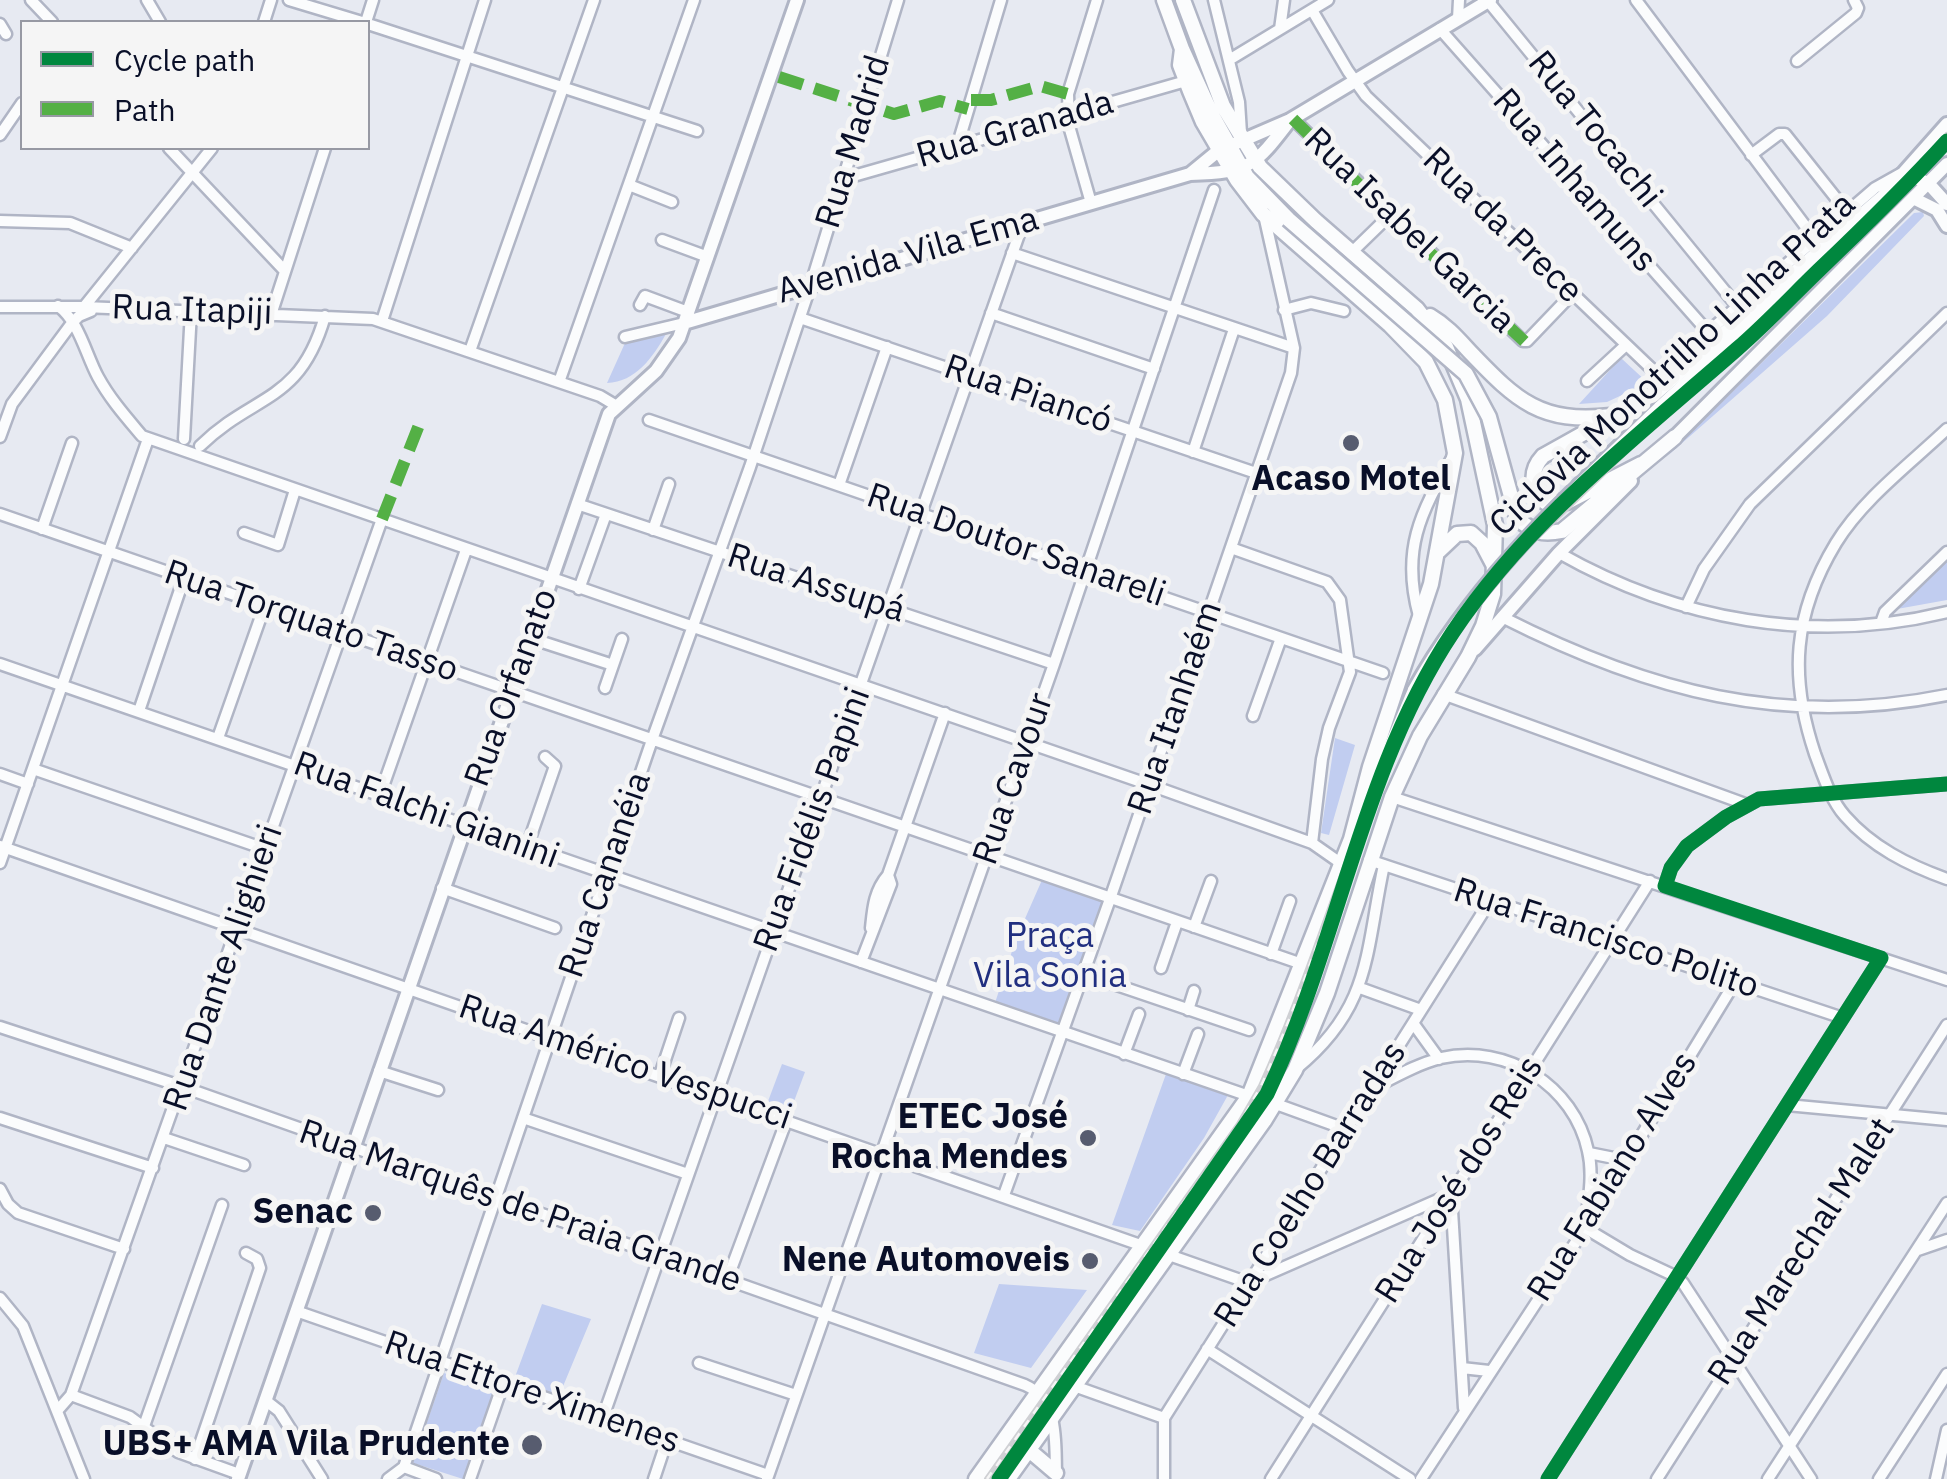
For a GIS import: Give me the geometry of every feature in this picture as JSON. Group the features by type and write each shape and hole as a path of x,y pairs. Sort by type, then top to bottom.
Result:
{"highway":[{"path":"1164,0 1182,48 1230,145"},
{"path":"1184,0 1223,106 1230,145"},
{"path":"1182,48 1180,65 1186,82 1258,191 1466,374 1489,417 1517,518 1533,531 1562,531 1675,437"},
{"path":"976,1479 1248,1096 1342,864 1420,621 1437,554 1454,452 1445,400 1426,362 1413,346 1264,214 1244,167"},
{"path":"1008,1479 1276,1104 1295,1070 1377,863 1392,797 1443,694 1468,657 1493,594 1496,526 1468,399 1446,347 1416,309 1352,252 1244,167"},
{"path":"1640,464 1566,502 1548,503 1536,491 1535,467 1542,456 1619,416 1666,384 1881,199"},
{"path":"1416,309 1447,327 1503,386 1528,406 1570,419 1619,416"},
{"path":"1437,554 1450,538 1471,533 1482,543 1495,570"},
{"path":"1009,1432 1056,1476"}],"main road":[{"name":"Rua Orfanato","path":"238,1477 609,414 670,355 797,0"},
{"name":"Avenida Vila Ema","path":"1190,174 1230,145 1292,119 1489,0"},
{"name":"Avenida Vila Ema","path":"686,318 1190,174 1244,167 1292,119"},
{"path":"1350,839 1414,690 1453,626 1508,557 1881,199 1947,124"},
{"path":"1468,657 1558,553 1946,168"},
{"path":"1906,173 1929,184 1947,204"},
{"path":"1915,199 1930,204 1947,226"}],"street":[{"path":"32,0 50,20"},
{"path":"289,0 355,20"},
{"path":"382,321 485,0"},
{"path":"470,351 594,0"},
{"path":"559,382 694,0"},
{"name":"Rua Madrid","path":"811,284 898,0"},
{"path":"956,147 1001,0"},
{"path":"1091,203 1068,116 1068,94 1097,0"},
{"path":"1280,29 1284,0"},
{"path":"1230,60 1328,0"},
{"path":"1458,19 1459,0"},
{"name":"Rua Tocachi","path":"1489,0 1738,306"},
{"path":"1636,0 1815,239"},
{"path":"1797,61 1856,14 1854,0"},
{"path":"1215,2 1239,102 1230,145"},
{"name":"Rua da Prece","path":"1312,10 1354,80 1652,371 1664,370 1708,332"},
{"path":"370,25 697,131"},
{"name":"Rua Inhamuns","path":"1440,29 1708,332"},
{"name":"Rua Granada","path":"843,179 1186,82"},
{"path":"0,135 20,106"},
{"name":"Rua Isabel Garcia","path":"1292,119 1525,342 1573,294"},
{"path":"1752,156 1785,134 1847,212"},
{"path":"172,150 285,271"},
{"path":"84,307 211,150"},
{"path":"272,314 324,150"},
{"path":"177,194 185,164"},
{"path":"1708,332 1884,182 1906,173"},
{"path":"629,185 672,202"},
{"name":"Rua Cavour","path":"768,1477 1027,742 1214,190"},
{"name":"Rua Itanhaém","path":"1004,1195 1291,373 1294,348 1264,214"},
{"path":"1352,252 1390,216"},
{"path":"0,221 70,223 132,248"},
{"name":"Rua Fidélis Papini","path":"603,1417 1023,223"},
{"path":"662,240 708,257"},
{"path":"1012,253 1294,348"},
{"name":"Rua Cananéia","path":"404,1467 811,284"},
{"path":"640,305 646,296 686,318"},
{"path":"1284,310 1310,302 1344,312"},
{"path":"58,306 72,323 107,392 142,436 1150,785 1312,843 1342,864"},
{"name":"Rua Itapiji","path":"0,307 58,306 382,321 615,405"},
{"path":"0,437 12,404 72,323 84,312 125,309"},
{"path":"187,454 192,440 185,422 190,311"},
{"path":"992,313 1154,369"},
{"path":"1686,607 1704,569 1750,504 1947,313"},
{"path":"187,454 181,446 212,434 294,379 310,358 325,316"},
{"name":"Avenida Vila Ema","path":"625,337 686,318"},
{"name":"Rua Piancó","path":"800,318 1256,473"},
{"path":"1194,452 1234,329"},
{"path":"1587,381 1626,345"},
{"path":"839,484 887,347"},
{"name":"Rua Doutor Sanareli","path":"649,420 1383,674"},
{"path":"1947,428 1852,521 1825,562 1800,628 1802,707 1830,794 1841,812 1875,844 1947,878"},
{"path":"0,863 148,438"},
{"path":"42,528 72,443"},
{"path":"1420,621 1410,575 1416,532 1454,452"},
{"path":"652,530 669,484"},
{"path":"244,533 278,545 295,490"},
{"name":"Rua Assupá","path":"577,504 1054,664"},
{"name":"Rua Torquato Tasso","path":"0,514 986,858 1302,964"},
{"path":"579,588 606,514"},
{"name":"Rua Dante Alighieri","path":"57,1411 71,1394 124,1249 382,519"},
{"path":"1231,548 1333,587 1340,600 1350,672 1322,759 1312,843"},
{"path":"380,796 466,550"},
{"path":"1881,623 1886,612 1947,552"},
{"path":"1558,553 1646,595 1713,616 1800,628 1881,623 1947,612"},
{"path":"139,710 184,578"},
{"path":"218,738 265,606"},
{"path":"1502,617 1613,668 1670,687 1802,707 1848,708 1947,695"},
{"path":"530,638 613,664"},
{"path":"1253,716 1281,638"},
{"path":"605,688 622,639"},
{"name":"Rua Falchi Gianini","path":"0,664 1248,1096"},
{"path":"1443,694 1748,805"},
{"path":"860,962 871,928 873,905 888,875 946,714"},
{"path":"527,848 555,766 545,757"},
{"path":"33,768 265,850"},
{"path":"0,774 28,784"},
{"path":"1665,886 1671,868 1686,846 1748,805 1774,796 1947,784"},
{"path":"1392,797 1947,980"},
{"name":"Rua Américo Vespucci","path":"3,847 1249,1283"},
{"path":"1295,1070 1330,1038 1360,988 1377,863"},
{"name":"Rua Francisco Polito","path":"1377,863 1843,1018"},
{"path":"1194,927 1211,880"},
{"name":"Rua José dos Reis","path":"1270,1479 1650,882"},
{"path":"442,888 555,928"},
{"name":"Rua Coelho Barradas","path":"1164,1418 1490,900"},
{"path":"1271,954 1290,901"},
{"path":"1161,968 1177,922"},
{"path":"1548,1479 1881,958"},
{"path":"1084,974 1248,1030"},
{"name":"Rua Fabiano Alves","path":"1420,1479 1584,1228 1735,982"},
{"path":"1360,988 1420,1010"},
{"path":"1188,1010 1194,991"},
{"path":"1124,1054 1139,1014"},
{"path":"660,1076 679,1018"},
{"path":"1413,1023 1440,1059"},
{"name":"Rua Marechal Malet","path":"1657,1479 1947,1025"},
{"name":"Rua Marquês de Praia Grande","path":"0,1027 183,1087 1039,1392"},
{"path":"1183,1074 1198,1034"},
{"path":"1371,1089 1440,1059 1481,1057 1530,1071 1550,1085 1565,1102 1589,1153 1590,1184 1584,1228 1677,1276 1811,1479"},
{"path":"379,1071 438,1090"},
{"path":"1276,1104 1346,1129"},
{"path":"1787,1105 1947,1120"},
{"path":"0,1118 153,1168"},
{"path":"523,1118 688,1174"},
{"path":"727,1280 787,1120"},
{"path":"164,1138 244,1165"},
{"path":"1589,1153 1624,1160"},
{"path":"0,1189 18,1212 124,1249"},
{"path":"1249,1283 1451,1194 1464,1409"},
{"path":"1768,1479 1947,1203"},
{"path":"144,1426 222,1205"},
{"path":"1936,1220 1947,1229"},
{"path":"1918,1250 1947,1240"},
{"path":"195,1459 260,1268 258,1259 246,1254"},
{"path":"0,1298 22,1326 84,1479"},
{"name":"Rua Ettore Ximenes","path":"296,1310 768,1477"},
{"path":"1206,1350 1410,1479"},
{"path":"699,1362 796,1396"},
{"path":"1462,1368 1489,1371"},
{"path":"1878,1479 1946,1377"},
{"path":"472,1478 503,1384"},
{"path":"1074,1386 1164,1418 1164,1479"},
{"path":"1039,1392 1052,1417 1056,1476"},
{"path":"71,1394 122,1413 169,1448 238,1477"},
{"path":"265,1400 279,1412 322,1479"},
{"path":"1936,1479 1947,1430"},
{"path":"654,1479 667,1440"},
{"path":"388,1479 404,1467 436,1479"}],"green space":[{"path":"1923,212 1924,216 1827,316 1665,458 1914,213"},
{"path":"666,334 635,373 607,383 625,343"},
{"path":"1621,358 1648,383 1607,402 1579,404"},
{"path":"1947,560 1947,600 1897,609"},
{"path":"1335,738 1355,745 1329,835 1321,833"},
{"name":"Praça Vila Sonia","path":"1042,880 1109,903 1063,1033 993,1009 1016,939"},
{"path":"782,1064 805,1072 790,1112 767,1104"},
{"path":"1166,1074 1228,1095 1204,1138 1140,1231 1112,1225"},
{"path":"999,1284 1087,1290 1031,1368 974,1353"},
{"path":"542,1304 591,1319 559,1396 515,1377"},
{"path":"444,1373 495,1391 463,1479 413,1463"}],"railway":[{"path":"987,1479 1239,1124 1261,1086 1387,761 1420,693 1461,627 1526,547 1882,207 1947,135"}],"marked path":[{"path":"779,77 894,114 940,101 968,109"},
{"path":"971,100 991,100 1040,86 1068,94"},
{"path":"1293,119 1525,342"},
{"path":"382,519 419,425"}],"cycle path":[{"name":"Ciclovia Monotrilho Linha Prata","path":"999,1479 1267,1094 1292,1037 1395,742 1421,686 1453,632 1483,591 1550,516 1758,330 1947,141"},
{"path":"1548,1479 1881,958 1665,886 1671,868 1687,846 1759,799 1947,784"}],"place":[{"name":"Acaso Motel","path":"1351,443"},
{"name":"ETEC José Rocha Mendes","path":"1088,1138"},
{"name":"Senac","path":"373,1213"},
{"name":"Nene Automoveis","path":"1090,1261"},
{"name":"UBS+ AMA Vila Prudente","path":"532,1445"}]}
